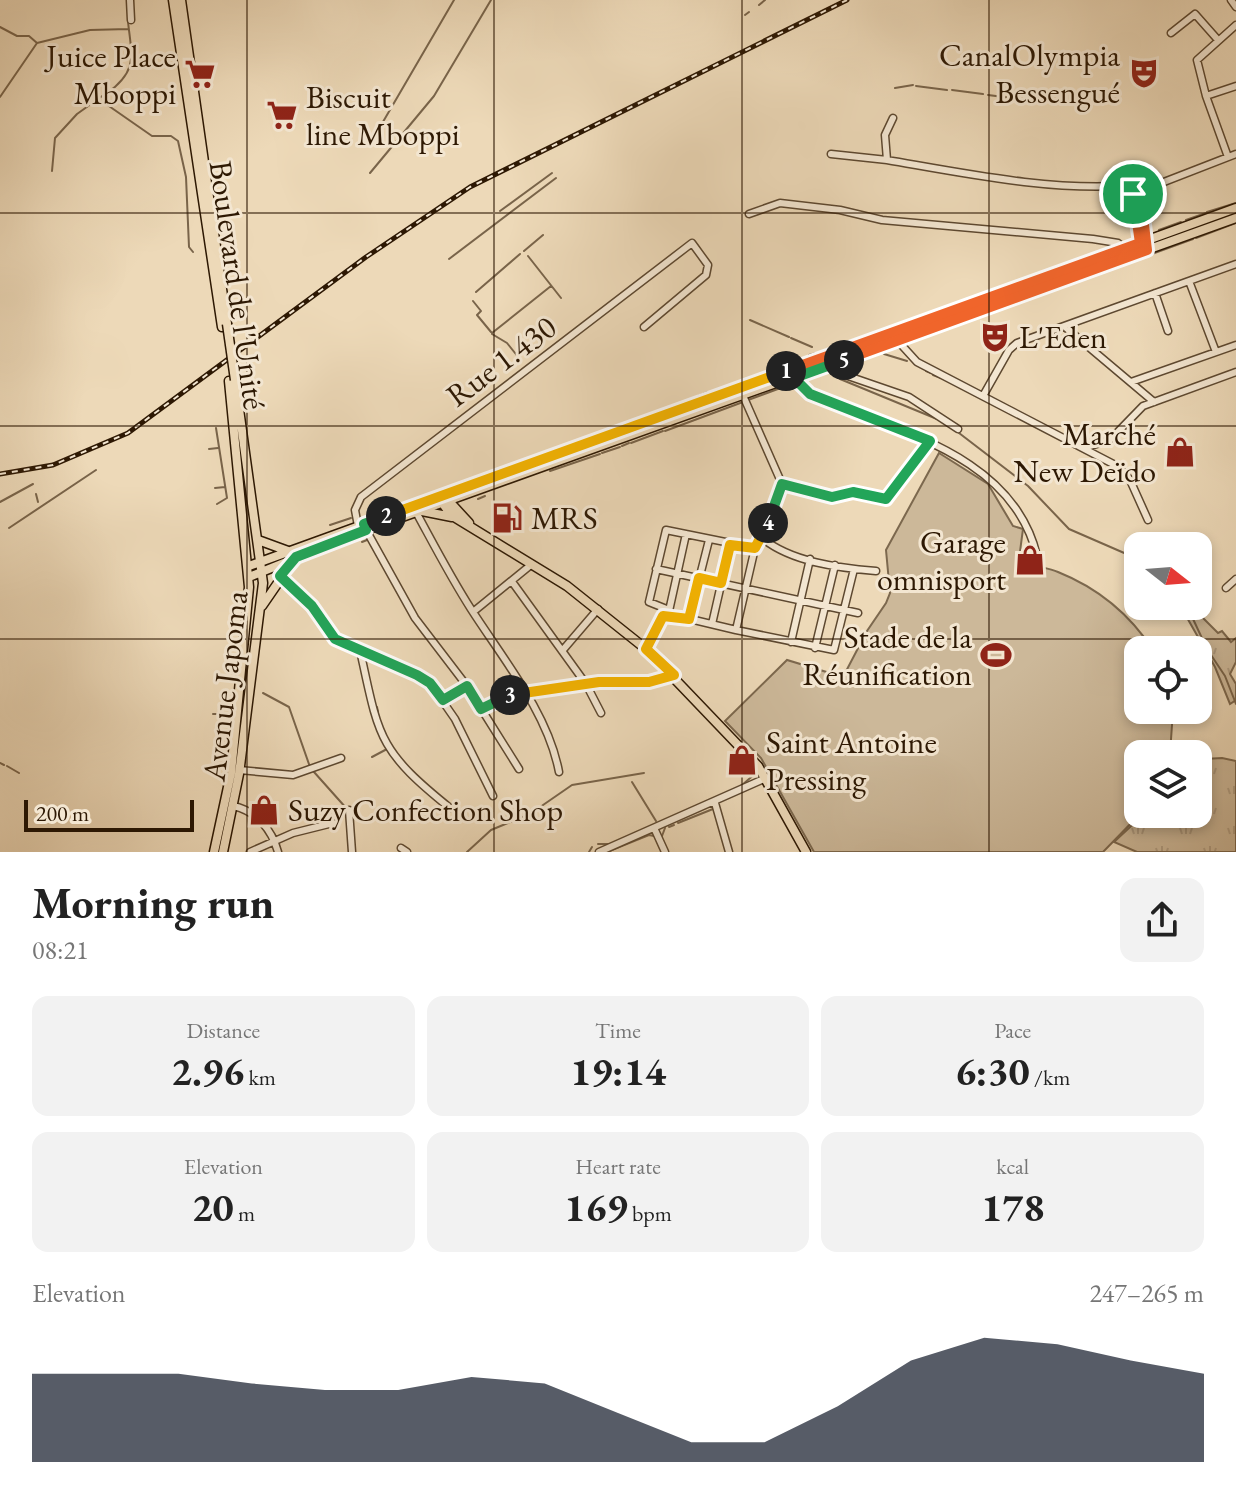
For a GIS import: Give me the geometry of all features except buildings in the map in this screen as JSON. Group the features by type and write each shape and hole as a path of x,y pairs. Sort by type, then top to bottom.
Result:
{"main road":[{"name":"Boulevard de l'Unité","path":"173,0 262,567"},
{"name":"Boulevard de l'Unité","path":"181,0 224,326"},
{"path":"249,577 262,567 363,527 793,374 1126,249 1143,247 1236,208"},
{"path":"793,374 841,361 895,336 1143,247 1236,218"},
{"name":"Boulevard de l'Unité","path":"232,380 249,577"},
{"path":"363,527 419,511 443,499 467,494 741,392"},
{"path":"460,517 467,494"},
{"path":"443,499 472,527 534,563 598,609 674,675 766,778 806,852"},
{"path":"419,511 460,517"},
{"path":"258,540 292,554"},
{"path":"257,616 292,554"},
{"path":"249,566 262,567"},
{"name":"Avenue Japoma","path":"214,852 231,773 262,567"},
{"name":"Avenue Japoma","path":"223,852 239,770 249,577"}],"street":[{"path":"130,0 131,20"},
{"path":"1231,0 1236,7"},
{"path":"1171,33 1195,14 1218,40"},
{"path":"1136,192 1232,156 1206,96 1197,60 1236,25"},
{"path":"1206,96 1236,86"},
{"path":"887,160 885,135 893,118"},
{"path":"831,154 997,177 1089,186 1132,185 1136,192 1143,247"},
{"path":"749,214 780,203 840,210 882,220 1106,241 1120,243 1126,249"},
{"name":"Rue 1.430","path":"363,527 355,510 361,497 692,243 708,265 706,275 644,327"},
{"path":"983,396 1013,346 1236,264"},
{"path":"1189,281 1216,352"},
{"path":"1155,293 1168,331"},
{"path":"1065,327 1154,402"},
{"path":"895,336 911,358 1087,447 1126,474 1148,520"},
{"path":"1131,382 1236,345"},
{"path":"841,361 848,376 909,397 958,429"},
{"path":"1087,447 1110,440 1134,411 1236,372"},
{"path":"793,374 810,394 930,441 995,484 1030,530 1037,556"},
{"path":"741,392 782,484 832,497 853,492 886,499 930,441"},
{"path":"736,630 755,548 762,538 782,484"},
{"path":"419,511 473,612 549,738 559,772"},
{"path":"363,527 434,647 467,686 519,769"},
{"path":"755,548 665,531 649,604 689,619 834,650 854,569"},
{"path":"646,649 663,616 669,612 686,534"},
{"path":"762,538 780,550 810,559 876,571"},
{"path":"689,619 709,540"},
{"path":"712,624 730,545"},
{"path":"791,642 810,559"},
{"path":"473,612 513,583 534,563"},
{"path":"815,648 835,565"},
{"path":"656,569 858,613"},
{"path":"280,576 312,606 332,636 424,679 443,700 493,796"},
{"path":"1226,588 1236,579"},
{"path":"513,583 586,684 601,713"},
{"path":"562,651 598,609"},
{"path":"360,650 378,729 387,748 408,775 450,808"},
{"path":"481,709 524,692 586,684 649,682 674,675"},
{"path":"443,700 467,686"},
{"path":"239,770 293,775 341,758"},
{"path":"599,852 655,830 766,778"},
{"path":"715,803 729,852"},
{"path":"233,806 252,813 275,841 278,852"},
{"path":"349,810 352,852"},
{"path":"250,852 333,823"},
{"path":"655,830 665,852"}],"green space":[{"name":"Stade de la Réunification","path":"939,453 988,484 1013,526 1023,529 1019,559 1058,572 1099,594 1123,613 1124,620 1130,620 1143,636 1124,636 1124,724 1172,724 1171,740 1124,740 1126,828 1103,852 814,852 761,758 725,721 787,660 843,677 890,593 886,550"},
{"path":"1188,620 1205,620 1218,633 1222,631 1231,642 1236,638 1236,662 1230,674 1236,684 1236,700 1230,704 1212,662 1212,636 1197,636"},
{"path":"1212,759 1236,761 1236,852 1137,852 1114,842 1129,828 1212,828"}],"waterway":[{"path":"373,139 454,0"},
{"path":"370,173 434,96 491,0"},
{"path":"759,5 765,0"},
{"path":"745,15 749,12"},
{"path":"128,22 131,45 128,70 124,78 106,94 106,104 152,136 171,136 178,141 186,177 189,247 193,252"},
{"path":"0,27 17,36 29,36 37,43"},
{"path":"0,97 37,43 90,30 128,29"},
{"path":"895,88 913,85"},
{"path":"916,86 947,90"},
{"path":"952,90 983,94"},
{"path":"52,171 55,138 77,114 105,94"},
{"path":"988,95 1019,99"},
{"path":"1023,100 1048,98"},
{"path":"500,211 552,173"},
{"path":"449,259 556,178"},
{"path":"1207,212 1236,203"},
{"path":"1186,220 1206,213"},
{"path":"1159,230 1181,222"},
{"path":"1196,238 1236,223"},
{"path":"524,251 543,235"},
{"path":"1149,255 1193,239"},
{"path":"932,313 1110,248"},
{"path":"476,292 520,254"},
{"path":"925,334 1147,255"},
{"path":"528,256 561,298"},
{"path":"492,333 551,286"},
{"path":"473,301 481,311 477,315 491,332"},
{"path":"750,320 789,337"},
{"path":"894,326 905,322"},
{"path":"873,333 893,326"},
{"path":"492,334 507,343 519,358"},
{"path":"791,338 812,347"},
{"path":"825,350 859,338"},
{"path":"809,355 816,353"},
{"path":"884,354 907,361"},
{"path":"857,361 875,355"},
{"path":"794,362 807,357"},
{"path":"771,370 794,362"},
{"path":"832,370 855,362"},
{"path":"830,371 840,379 937,419"},
{"path":"926,371 931,373"},
{"path":"803,380 828,372"},
{"path":"933,375 941,378"},
{"path":"748,400 794,383"},
{"path":"698,396 708,392"},
{"path":"665,431 743,402"},
{"path":"602,432 677,405"},
{"path":"216,428 227,498 217,504"},
{"path":"631,443 663,431"},
{"path":"534,457 601,433"},
{"path":"959,433 1028,486 1069,529 1124,553"},
{"path":"622,446 629,443"},
{"path":"602,453 620,447"},
{"path":"209,449 218,448"},
{"path":"550,471 600,454"},
{"path":"9,528 96,470"},
{"path":"0,502 33,484"},
{"path":"215,488 225,487"},
{"path":"36,494 38,502"},
{"path":"478,499 485,496"},
{"path":"330,525 351,518"},
{"path":"362,542 367,540"},
{"path":"1194,620 1207,649 1225,676 1236,704"},
{"path":"263,693 289,707 310,767"},
{"path":"377,707 378,712"},
{"path":"213,714 224,714"},
{"path":"372,757 387,749"},
{"path":"0,763 4,765"},
{"path":"7,766 19,773"},
{"path":"314,772 347,809"},
{"path":"741,786 757,772"},
{"path":"467,852 491,830 530,814 572,785 644,773"},
{"path":"632,782 656,821"},
{"path":"678,823 713,809"},
{"path":"669,827 674,825"},
{"path":"662,836 665,828"},
{"path":"607,852 649,835 654,836"},
{"path":"598,844 609,844"},
{"path":"589,852 592,847"}],"railway":[{"path":"0,474 53,465 128,433 366,257 470,187 847,0"}],"place":[{"name":"CanalOlympia Bessengué","path":"1144,73"},
{"name":"Juice Place Mboppi","path":"200,74"},
{"name":"Biscuit line Mboppi","path":"282,115"},
{"name":"L'Eden","path":"995,337"},
{"name":"Marché New Deïdo","path":"1180,452"},
{"name":"MRS","path":"507,518"},
{"name":"Garage omnisport","path":"1030,560"},
{"name":"Stade de la Réunification","path":"996,655"},
{"name":"Saint Antoine Pressing","path":"742,760"},
{"name":"Suzy Confection Shop","path":"264,810"}],"route":[{"path":"1140,191 1147,250 794,378 810,394 930,441 886,499 857,492 832,497 782,484 762,538 755,548 730,545 721,583 699,578 689,619 669,614 663,616 646,649 674,675 643,683 599,682 524,692 502,698 481,709 467,686 443,700 430,683 417,675 335,639 312,606 280,576 296,557 366,530 364,524 1140,243 1133,194 1140,191"}]}
